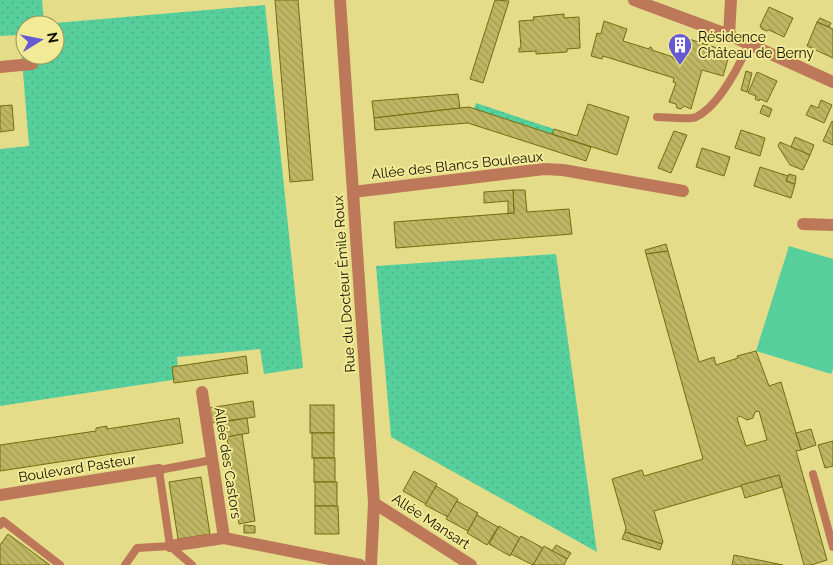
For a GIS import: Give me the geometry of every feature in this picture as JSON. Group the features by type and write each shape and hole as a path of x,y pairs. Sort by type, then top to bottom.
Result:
{"street":[{"name":"Rue du Docteur Émile Roux","path":"340,0 348,96 374,503 370,565"},
{"path":"634,0 729,35 833,82"},
{"path":"729,35 732,0"},
{"path":"0,67 21,65"},
{"name":"Allée des Blancs Bouleaux","path":"353,192 544,169 563,170 683,191"},
{"path":"803,224 833,225"},
{"name":"Allée des Castors","path":"202,392 224,538"},
{"name":"Boulevard Pasteur","path":"0,495 159,470"},
{"name":"Allée Mansart","path":"374,503 471,565"},
{"name":"Allée des Castors","path":"170,546 224,538 360,565"}],"lane":[{"path":"657,117 696,118 716,101 735,73 749,44"},
{"path":"192,565 170,546 159,470 212,460"},
{"path":"813,474 833,547"},
{"path":"0,525 3,521 60,565"},
{"path":"125,565 137,548 170,546"}],"green space":[{"path":"0,0 42,0 43,15 15,15 15,35 0,36"},
{"path":"265,5 303,368 264,374 260,349 177,357 179,379 0,406 0,149 29,146 22,65 65,65 65,22"},
{"path":"476,103 554,129 552,134 474,109"},
{"path":"789,246 833,259 833,369 831,374 756,351"},
{"path":"556,254 597,552 391,437 376,266"}],"building":[{"path":"275,0 298,0 313,180 290,182"},
{"path":"495,0 509,1 483,83 470,79"},
{"path":"769,7 793,18 784,37 762,29 760,26"},
{"path":"564,14 564,18 579,17 580,48 567,49 567,52 536,54 536,51 519,52 519,48 521,48 519,21 534,20 533,17"},
{"path":"820,18 831,23 829,27 817,22"},
{"name":"Résidence Château de Berny","path":"604,21 627,29 623,41 649,49 650,47 652,50 682,62 689,39 730,52 723,76 702,70 691,109 684,106 681,109 677,108 676,104 669,102 676,83 673,82 674,78 603,56 602,59 591,56 597,33 601,34"},
{"path":"817,22 833,29 833,58 807,46"},
{"path":"746,71 752,73 747,92 741,90"},
{"path":"757,72 777,81 767,102 760,99 759,101 755,99 756,96 748,93"},
{"path":"458,94 460,108 374,118 372,101"},
{"path":"821,100 832,105 824,123 806,115 811,105 818,108"},
{"path":"588,104 629,117 617,155 552,134 554,129 577,136"},
{"path":"12,105 14,130 0,132 0,106"},
{"path":"763,105 772,109 769,117 760,113"},
{"path":"469,107 591,147 586,161 468,123 375,130 374,118"},
{"path":"833,122 833,145 823,141"},
{"path":"741,130 765,138 760,156 735,148"},
{"path":"674,131 687,135 671,173 658,168"},
{"path":"795,137 814,145 810,155 791,147"},
{"path":"780,142 810,155 803,170 790,165 778,146"},
{"path":"702,148 730,157 724,176 696,167"},
{"path":"760,167 788,176 786,181 795,184 791,198 754,186"},
{"path":"789,174 796,176 795,184 786,181"},
{"path":"513,190 525,190 527,212 569,209 572,234 396,248 394,222 514,213"},
{"path":"513,190 514,213 508,213 508,201 484,203 484,192"},
{"path":"666,244 668,251 646,254 645,250"},
{"path":"668,251 699,362 714,357 716,365 738,358 737,356 756,351 769,386 781,382 801,450 796,451 827,560 804,565 779,475 654,511 662,544 625,532 626,528 612,479 642,470 644,476 703,459 646,254","holes":["759,411 767,440 746,446 737,418 740,416 747,420 753,418 755,412"]},
{"path":"246,356 248,373 174,383 172,367"},
{"path":"253,401 255,417 211,423 209,408"},
{"path":"310,405 334,405 334,433 310,433"},
{"path":"179,418 183,443 0,471 0,445 96,431 96,428 107,426 107,429"},
{"path":"247,418 249,433 227,437 224,422"},
{"path":"811,429 816,445 801,450 796,433"},
{"path":"312,433 334,433 334,458 312,458"},
{"path":"242,434 255,521 239,524 227,437"},
{"path":"833,441 833,466 825,468 818,445"},
{"path":"314,458 335,458 335,482 314,482"},
{"path":"414,471 437,484 426,504 403,491"},
{"path":"779,475 782,487 745,498 741,485"},
{"path":"201,477 210,534 178,539 169,482"},
{"path":"315,482 337,482 337,506 315,506"},
{"path":"436,486 458,499 448,517 425,505"},
{"path":"457,501 478,513 468,531 446,519"},
{"path":"315,506 338,506 339,534 315,534"},
{"path":"477,515 498,527 487,545 467,533"},
{"path":"244,525 255,526 255,533 244,533"},
{"path":"499,526 520,538 510,556 489,544"},
{"path":"625,532 662,544 660,550 622,539"},
{"path":"8,534 50,565 0,565 0,545"},
{"path":"521,536 543,548 533,565 511,554"},
{"path":"556,545 571,553 567,559 552,551"},
{"path":"544,546 567,559 564,565 533,565"},
{"path":"734,555 783,565 732,565"}],"place":[{"name":"Résidence Château de Berny","path":"680,66"}]}
